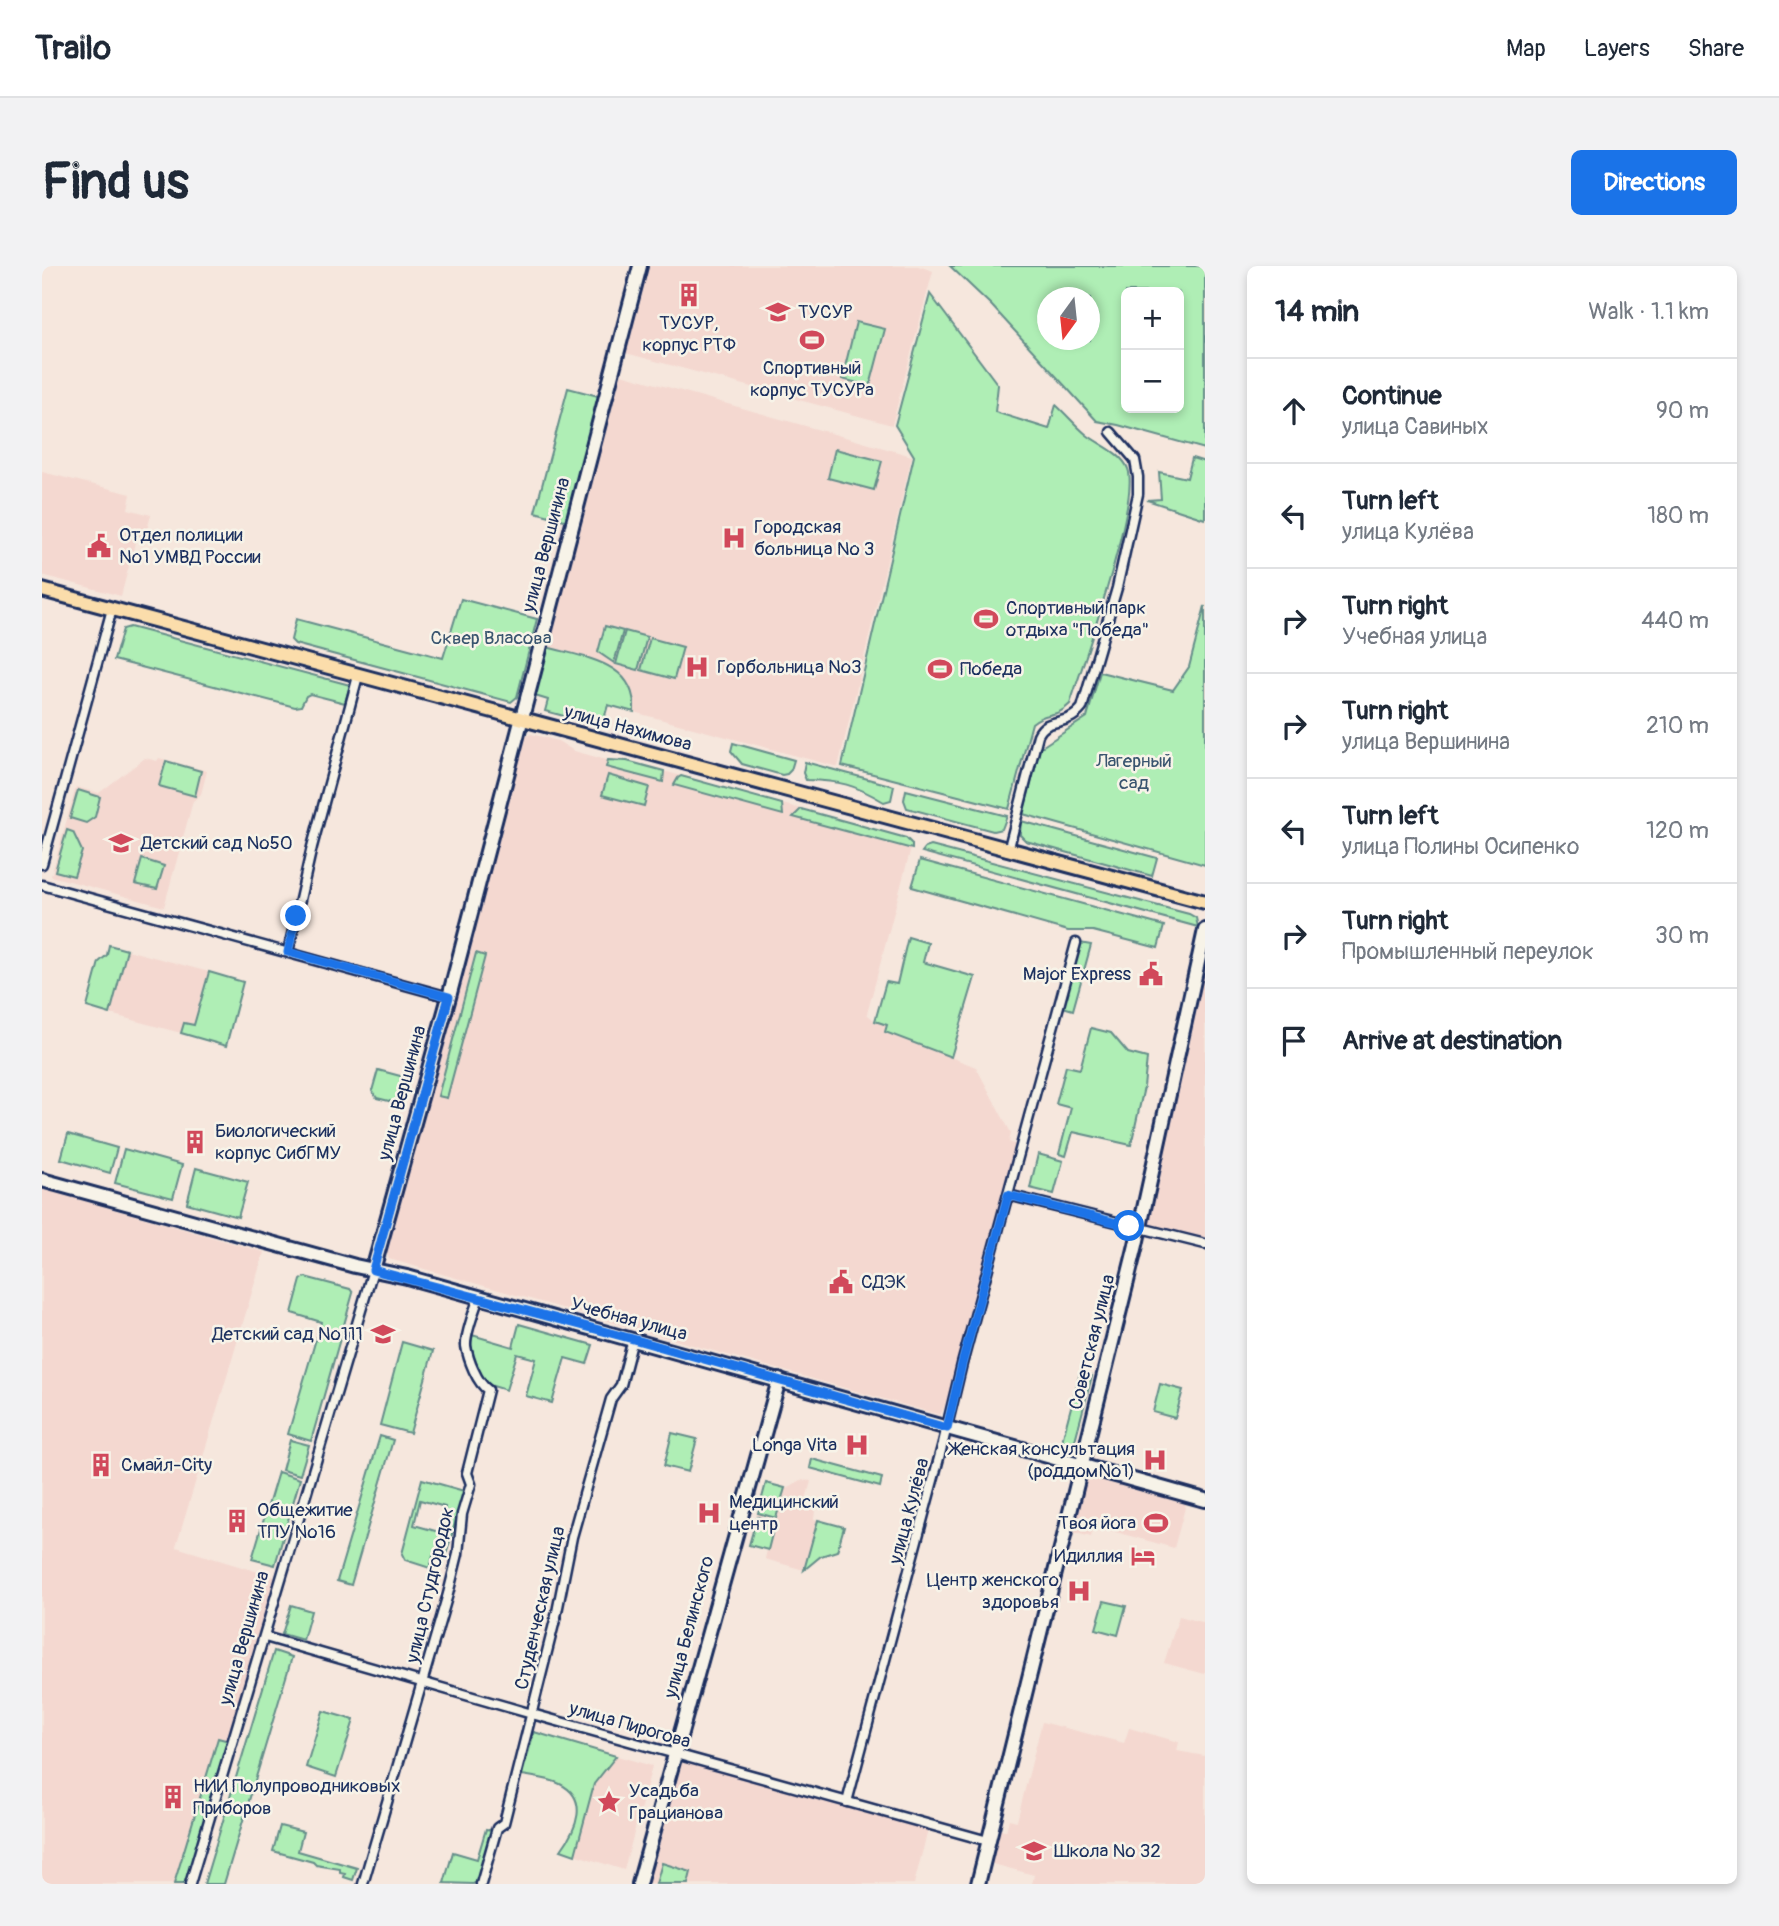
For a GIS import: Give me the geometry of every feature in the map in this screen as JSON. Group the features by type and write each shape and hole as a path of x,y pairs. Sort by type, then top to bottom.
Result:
{"main road":[{"name":"улица Нахимова","path":"42,590 1205,902"}],"street":[{"name":"улица Вершинина","path":"191,1884 373,1270 449,997 640,266"},
{"path":"1008,851 1038,735 1042,728 1051,723 1066,722 1082,708 1117,588 1136,507 1138,477 1135,460 1111,432"},
{"path":"42,864 112,609"},
{"path":"288,952 312,847 358,676"},
{"path":"42,885 449,997"},
{"name":"Советская улица","path":"978,1884 1140,1229 1205,930"},
{"name":"улица Кулёва","path":"847,1802 1076,943"},
{"name":"Учебная улица","path":"42,1180 633,1339 1205,1500"},
{"path":"1008,1195 1205,1244"},
{"name":"улица Студгородок","path":"363,1884 457,1554 462,1514 471,1484 467,1473 488,1390 483,1387 474,1370 466,1344 479,1297"},
{"name":"Студенческая улица","path":"481,1884 497,1828 504,1823 585,1488 611,1399 621,1385 633,1339"},
{"name":"улица Белинского","path":"639,1884 779,1380"},
{"name":"улица Пирогова","path":"265,1637 988,1841"}],"shaded area":[{"name":"ТУСУР","path":"646,266 918,266 933,271 892,425 622,352"},
{"name":"Городская больница № 3","path":"621,374 912,456 838,767 537,686"},
{"path":"42,472 131,494 128,509 151,515 144,541 136,539 121,596 42,575"},
{"path":"531,734 558,741 574,751 607,760 627,761 906,838 912,844 867,1014 876,1022 887,1025 886,1032 976,1067 1011,1133 1009,1142 1016,1145 957,1366 940,1415 389,1259 386,1251 524,737"},
{"name":"Детский сад №50","path":"145,758 157,761 159,758 207,771 201,794 193,801 164,907 51,876 76,787 99,793"},
{"path":"127,950 209,972 194,1026 184,1023 181,1033 110,1014"},
{"path":"1205,973 1205,1240 1150,1227 1146,1223 1199,976"},
{"path":"42,1189 264,1252 176,1547 278,1578 185,1884 42,1884"},
{"path":"1093,1478 1186,1504 1174,1548 1094,1526 1091,1537 1072,1532 1084,1483"},
{"path":"800,1480 811,1481 804,1507 815,1510 814,1519 844,1527 837,1551 821,1556 804,1570 765,1559 767,1550 749,1545 766,1483 788,1488"},
{"path":"1179,1616 1205,1623 1205,1674 1164,1663"},
{"path":"1042,1722 1124,1743 1129,1728 1179,1742 1177,1751 1205,1756 1205,1884 1032,1884 1034,1875 989,1863 998,1829 1006,1831 1009,1819 1017,1821"},
{"name":"Усадьба Грацианова","path":"534,1732 652,1766 624,1870 561,1850 576,1826 577,1806 571,1792 562,1784 522,1775"},
{"path":"683,1762 928,1830 914,1884 646,1884 677,1769"}],"green space":[{"path":"950,266 1205,266 1205,449 1097,421 991,305"},
{"name":"Спортивный парк отдыха \"Победа\"","path":"930,294 998,385 995,412 1049,429 1056,405 1087,435 1121,458 1128,469 1126,514 1118,547 1070,704 1060,712 1032,723 1009,809 842,766 914,456 895,425"},
{"path":"856,322 885,329 870,386 842,379"},
{"path":"568,388 602,397 568,521 535,512"},
{"path":"835,449 882,461 874,490 828,478"},
{"path":"1192,458 1205,462 1205,519 1147,500 1161,499 1159,472 1187,478"},
{"name":"Сквер Власова","path":"461,599 537,619 517,697 511,702 295,644 291,640 296,619 443,658"},
{"name":"Лагерный сад","path":"1205,606 1205,865 1023,814 1040,748 1087,717 1100,672 1173,690 1189,667"},
{"path":"605,626 623,631 614,663 598,652"},
{"path":"130,627 350,685 345,703 310,694 301,706 295,707 114,660 123,629"},
{"path":"625,631 647,637 638,670 616,664"},
{"path":"650,638 683,647 674,679 641,670"},
{"path":"547,647 592,659 618,672 633,695 634,712 608,705 602,726 545,711 548,700 535,696"},
{"path":"733,743 794,760 791,770 782,775 742,764 731,751"},
{"path":"608,760 627,761 664,771 663,782 606,767"},
{"path":"166,761 201,771 195,796 159,786"},
{"path":"805,762 894,786 891,800 884,802 846,785 806,780 803,773"},
{"path":"608,775 649,787 644,806 602,795"},
{"path":"681,776 782,804 783,815 674,785"},
{"path":"78,790 100,797 95,817 86,823 70,818"},
{"path":"906,790 1007,816 1002,829 993,831 907,808 904,800"},
{"path":"801,809 906,838 912,844 912,849 793,817"},
{"path":"1021,821 1157,858 1152,876 1026,841 1020,835"},
{"path":"67,830 73,832 82,851 74,876 55,871"},
{"path":"931,846 1189,914 1196,918 1198,927 922,852"},
{"path":"142,859 164,866 157,889 135,884"},
{"path":"920,860 1164,926 1158,948 1093,931 1068,931 912,887"},
{"path":"908,937 928,943 923,962 975,977 951,1057 885,1032 887,1025 875,1021 886,982 897,984"},
{"path":"1080,943 1091,945 1073,1010 1063,1007"},
{"path":"109,945 127,950 110,1014 87,1007 99,962 107,955"},
{"path":"476,953 485,956 447,1098 438,1096"},
{"path":"209,972 243,982 226,1046 181,1033 184,1023 194,1025"},
{"path":"1091,1028 1111,1033 1128,1053 1147,1058 1144,1087 1131,1145 1073,1132 1066,1156 1059,1154 1071,1108 1056,1104 1066,1066 1080,1069"},
{"path":"378,1070 404,1077 397,1103 377,1098 372,1091"},
{"path":"68,1134 117,1148 110,1173 61,1159"},
{"path":"124,1149 182,1165 173,1198 115,1183"},
{"path":"1038,1154 1063,1161 1054,1194 1030,1188"},
{"path":"196,1168 248,1182 238,1217 187,1203"},
{"path":"305,1277 350,1289 353,1293 311,1441 288,1434 321,1322 292,1313 301,1280"},
{"path":"519,1324 593,1345 587,1364 565,1358 552,1403 526,1396 536,1359 517,1354 506,1390 486,1384 477,1367 472,1335 513,1347"},
{"path":"402,1342 433,1351 410,1433 380,1425"},
{"path":"1080,1373 1092,1376 1074,1444 1062,1441"},
{"path":"1160,1384 1183,1390 1175,1418 1153,1412"},
{"path":"672,1433 697,1439 688,1472 664,1466"},
{"path":"380,1436 393,1440 351,1585 337,1581"},
{"path":"290,1440 309,1445 300,1475 282,1470"},
{"path":"812,1459 882,1478 880,1487 810,1468"},
{"path":"278,1472 300,1479 275,1565 252,1559"},
{"path":"422,1479 464,1491 445,1559 433,1556 430,1568 405,1560 402,1554","holes":["420,1500 445,1507 439,1532 414,1525"]},
{"path":"766,1483 785,1488 776,1518 758,1513"},
{"path":"757,1517 775,1522 768,1550 749,1545"},
{"path":"818,1520 844,1527 837,1551 821,1556 804,1570"},
{"path":"1104,1601 1126,1606 1118,1635 1096,1629"},
{"path":"291,1605 311,1611 303,1640 282,1634"},
{"path":"274,1651 292,1657 224,1884 204,1884"},
{"path":"323,1711 354,1720 336,1777 306,1767"},
{"path":"534,1732 616,1756 594,1784 575,1855 561,1850 575,1824 575,1798 569,1790 556,1782 522,1775"},
{"path":"218,1738 229,1741 185,1884 174,1884"},
{"path":"280,1826 303,1832 298,1851 357,1868 353,1880 344,1877 345,1874 340,1873 340,1869 316,1865 273,1851"},
{"path":"486,1829 492,1830 477,1882 444,1883 453,1852 477,1859"},
{"path":"662,1863 691,1872 688,1884 656,1884"}],"place":[{"name":"ТУСУР, корпус РТФ","path":"689,295"},
{"name":"ТУСУР","path":"778,312"},
{"name":"Спортивный корпус ТУСУРа","path":"812,340"},
{"name":"Городская больница № 3","path":"734,538"},
{"name":"Отдел полиции №1 УМВД России","path":"99,546"},
{"name":"Спортивный парк отдыха \"Победа\"","path":"986,619"},
{"name":"Горбольница №3","path":"697,667"},
{"name":"Победа","path":"940,669"},
{"name":"Детский сад №50","path":"121,843"},
{"name":"Major Express","path":"1151,974"},
{"name":"Биологический корпус СибГМУ","path":"195,1142"},
{"name":"СДЭК","path":"841,1282"},
{"name":"Детский сад №111","path":"383,1334"},
{"name":"Longa Vita","path":"857,1445"},
{"name":"Женская консультация (роддом№1)","path":"1155,1460"},
{"name":"Смайл-City","path":"101,1465"},
{"name":"Медицинский центр","path":"709,1513"},
{"name":"Общежитие ТПУ №16","path":"237,1521"},
{"name":"Твоя йога","path":"1156,1523"},
{"name":"Идиллия","path":"1143,1556"},
{"name":"Центр женского здоровья","path":"1079,1591"},
{"name":"НИИ Полупроводниковых Приборов","path":"173,1797"},
{"name":"Усадьба Грацианова","path":"609,1802"},
{"name":"Школа № 32","path":"1034,1851"}],"route":[{"path":"296,916 288,952 449,997 373,1270 633,1339 947,1428 1008,1195 1129,1226"}]}
